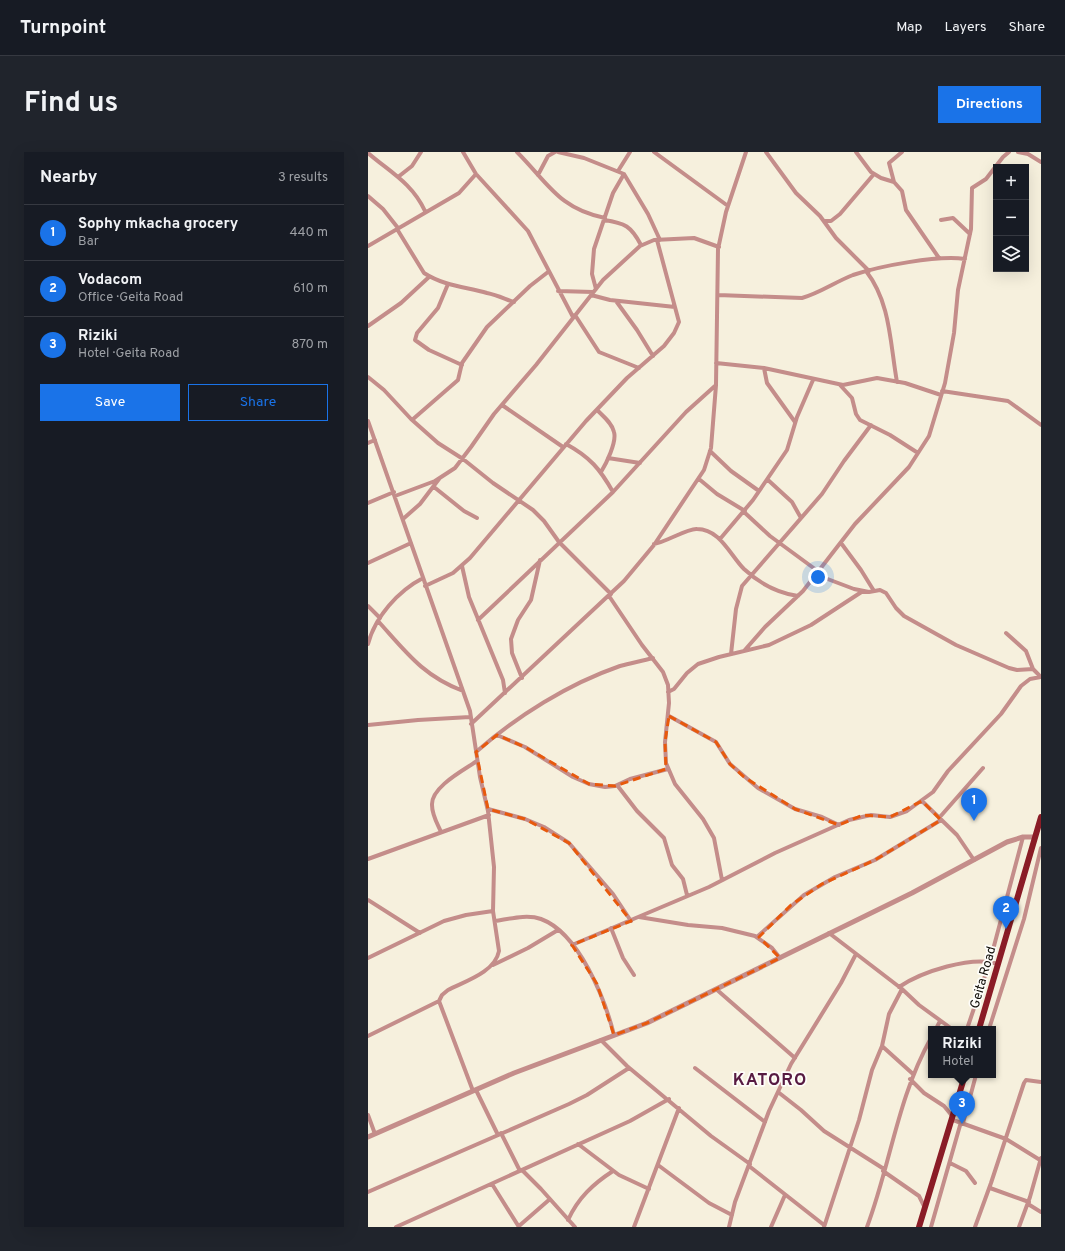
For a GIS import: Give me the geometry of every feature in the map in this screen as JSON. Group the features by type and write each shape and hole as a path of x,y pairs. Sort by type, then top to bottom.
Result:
{"highway":[{"name":"Geita Road","path":"980,1026 1041,817"},
{"path":"919,1227 964,1078"}],"street":[{"path":"368,152 406,183 419,197 425,211"},
{"path":"398,177 412,166 421,152"},
{"path":"463,152 476,174 528,231 558,291 599,352 639,368"},
{"path":"517,152 568,205 580,211 627,226 636,236 641,245"},
{"path":"425,586 462,566 520,501 564,446 597,410 668,341 677,328 679,322 658,240 648,214 624,174 584,158 554,152 548,156 538,175"},
{"path":"618,171 630,152"},
{"path":"654,152 701,188 728,206"},
{"path":"471,724 610,595 654,544 699,479 710,450 716,385 719,247 728,206 746,152"},
{"path":"766,152 786,180 824,221 836,238 868,271 888,318 897,382"},
{"path":"856,152 874,174 894,182 902,191 906,210 939,258"},
{"path":"894,182 889,163 902,152"},
{"path":"744,650 818,574 867,510 909,466 929,436 942,393 954,333 958,290 972,221 972,188 986,179 1002,157 1010,152"},
{"path":"1018,152 1028,154 1041,162"},
{"path":"368,246 459,192 476,174"},
{"path":"593,292 592,264 594,249 613,193 624,174"},
{"path":"824,221 831,221 840,214 874,174"},
{"path":"368,196 383,209 397,228 424,273 429,277 448,284 488,293 514,302"},
{"path":"941,220 952,218 970,234"},
{"path":"368,503 439,479 454,468 463,459 502,405 536,365 612,269 641,245 658,240 694,238 719,247"},
{"path":"718,295 802,298 843,279 868,271 939,258 952,257 965,259"},
{"path":"412,420 458,380 462,365 470,349 487,327 530,286 548,272"},
{"path":"368,326 401,303 429,277"},
{"path":"448,284 438,308 417,333 415,340 428,350 462,365"},
{"path":"558,291 593,292 616,301 675,307"},
{"path":"616,301 637,330 653,356"},
{"path":"716,363 764,368 840,385 877,378 942,393 1008,401 1041,425"},
{"path":"764,368 767,383 795,422"},
{"path":"368,377 384,390 412,420 438,443 463,459 533,510 544,521 559,542 610,595 642,646 663,672 668,692 669,716 665,742 668,769 675,784 703,819 714,838 722,880"},
{"path":"720,539 768,480 787,450 805,394 813,380"},
{"path":"478,620 613,492 682,417 716,385"},
{"path":"840,385 854,401 858,418 918,453"},
{"path":"502,405 564,446 588,458 601,472 613,492"},
{"path":"597,410 614,432 614,441 601,472"},
{"path":"368,421 395,494 425,586 463,691 470,717 477,761 489,815 494,867 493,911 499,951 498,959 493,965"},
{"path":"731,654 739,591 822,494 840,466 871,425"},
{"path":"368,443 375,440"},
{"path":"710,450 731,471 759,491"},
{"path":"608,458 640,463"},
{"path":"403,519 420,504 439,479"},
{"path":"699,479 717,494 744,511 779,543 818,574 833,582 864,591 883,591 904,616 956,645 1010,668 1017,670 1033,669"},
{"path":"768,480 792,502 801,518"},
{"path":"434,487 464,511 477,518"},
{"path":"654,544 667,541 695,529 712,533 720,539 735,560 752,575 778,591 798,596"},
{"path":"368,563 411,543"},
{"path":"841,543 862,570 874,591"},
{"path":"522,678 512,653 511,639 518,620 531,600 540,560"},
{"path":"462,566 469,597 503,680 505,693"},
{"path":"368,644 379,620 406,589 423,578"},
{"path":"668,692 674,689 687,673 698,664 744,650 770,645 798,632 864,591"},
{"path":"368,607 428,673 444,684 463,691"},
{"path":"1006,633 1026,651 1033,669 1041,677"},
{"path":"476,752 497,735 538,707 581,683 622,666 653,658"},
{"path":"572,945 631,921 839,825 863,816 890,817 907,811 933,792 948,771 991,725 1021,686 1030,679 1041,677"},
{"path":"669,716 716,742 730,764 758,788 794,809 822,817 839,825"},
{"path":"368,725 470,717"},
{"path":"497,735 526,747 573,777 589,784 605,787 617,785 668,769"},
{"path":"441,832 433,812 433,799 439,789 455,775 477,761"},
{"path":"758,936 804,895 835,877 875,860 940,819 983,768"},
{"path":"617,785 637,811 664,838 672,865 683,879 687,895"},
{"path":"922,801 957,835 974,860"},
{"path":"488,809 525,819 544,827 569,842 613,894 631,921"},
{"path":"368,859 489,815"},
{"path":"368,1137 514,1073 647,1023 780,958 1007,842 1023,837 1035,837"},
{"path":"968,1026 990,961 1023,837"},
{"path":"990,1026 1024,919 1041,848"},
{"path":"368,900 420,933"},
{"path":"368,958 444,920 493,911"},
{"path":"638,917 688,925 722,928 758,936 780,958"},
{"path":"495,921 532,918 540,919 558,930 572,945 597,984 614,1036"},
{"path":"611,928 623,958 634,974"},
{"path":"368,1036 439,1000 448,990 493,965 528,948 558,930"},
{"path":"829,933 948,1026"},
{"path":"728,1227 765,1122 778,1092 795,1058 841,983 856,954"},
{"path":"601,1040 629,1068 669,1099 711,1136 750,1165 824,1226 850,1146 872,1070 882,1046 889,1014 901,988 919,975 944,968 976,961 990,961 998,964"},
{"path":"716,989 795,1058"},
{"path":"439,1000 475,1090 521,1171 550,1199 575,1227"},
{"path":"938,1026 940,1021"},
{"path":"866,1227 910,1079 928,1044"},
{"path":"882,1046 913,1074"},
{"path":"368,1192 588,1095 629,1068"},
{"path":"695,1068 765,1122"},
{"path":"931,1227 975,1078"},
{"path":"910,1079 924,1093 944,1106 953,1119 1006,1139 1041,1159 1019,1227"},
{"path":"975,1227 990,1188 1024,1083 1026,1080 1030,1079 1041,1082"},
{"path":"778,1092 824,1131 850,1146 919,1196 925,1208"},
{"path":"396,1227 630,1121 669,1099"},
{"path":"636,1227 679,1108"},
{"path":"368,1115 375,1134"},
{"path":"578,1144 613,1171 649,1189"},
{"path":"950,1163 966,1171 975,1183"},
{"path":"658,1165 709,1203 732,1215"},
{"path":"1038,1168 1041,1175"},
{"path":"568,1220 578,1201 587,1191 613,1171"},
{"path":"492,1184 519,1227 550,1199"},
{"path":"990,1188 1028,1203 1041,1212"},
{"path":"771,1227 785,1195"}],"highlighted area":[{"path":"669,716 716,742 730,764 744,777 795,809 839,825 863,815 890,817 922,801 941,820 875,860 822,884 791,905 759,937 780,958 647,1023 614,1035 597,984 572,945 631,921 569,843 525,819 488,809 476,752 489,740 497,735 525,747 589,784 615,786 666,769 665,742"}],"place":[{"name":"Sophy mkacha grocery","path":"974,821"},
{"name":"Vodacom","path":"1006,929"},
{"name":"Riziki","path":"962,1124"}],"district":[{"name":"KATORO","path":"770,1079"}]}
